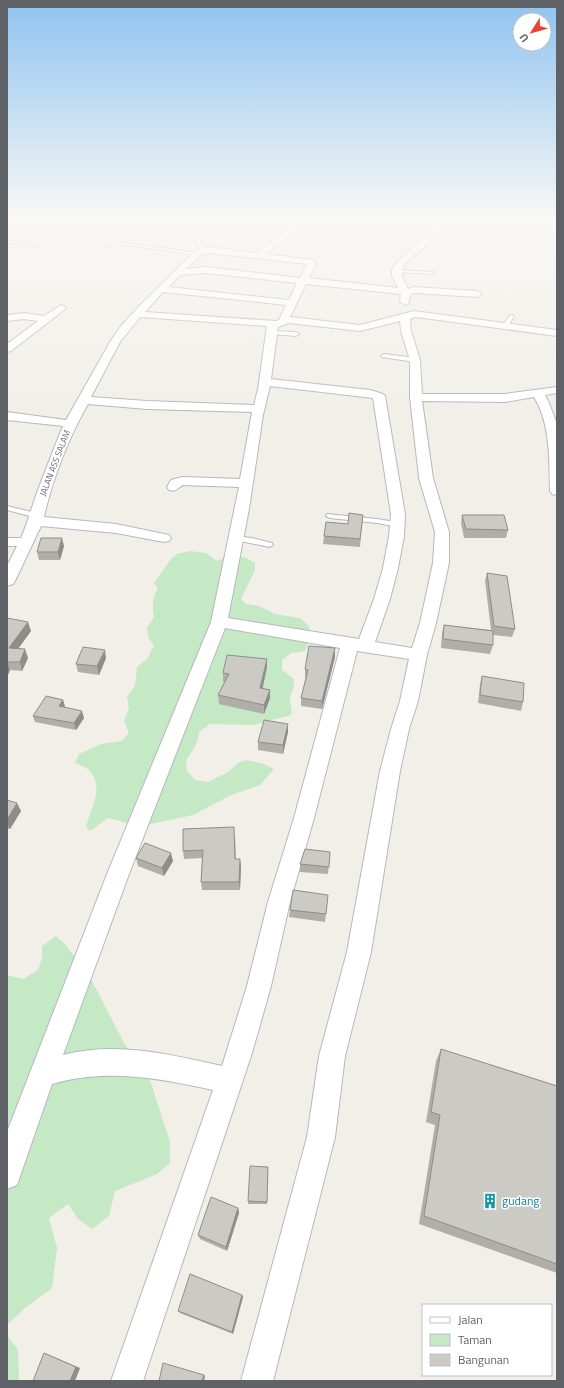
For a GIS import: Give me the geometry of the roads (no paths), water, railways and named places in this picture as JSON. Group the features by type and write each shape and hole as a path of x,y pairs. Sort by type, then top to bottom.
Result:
{"street":[{"path":"70,424 115,342 137,314 168,283"},
{"path":"7,1175 20,1134 121,867 219,622 276,325 292,303 302,283"},
{"path":"310,283 406,292 418,290 477,294"},
{"path":"400,283 406,292 405,308 409,315"},
{"path":"161,290 292,303"},
{"path":"7,348 61,308"},
{"path":"137,314 276,325 363,328 374,323 409,315 424,315 557,334"},
{"path":"257,1381 321,1137 332,1056 359,952 390,771 400,729 409,701 418,655 428,623 441,563 443,541 442,532 426,478 416,398 415,360 412,344 406,331 405,318 409,315"},
{"path":"7,318 24,316 46,319"},
{"path":"127,1381 260,986 279,902 304,818 358,645 370,627 382,598 393,560 398,525 398,514 378,396 370,393 265,382"},
{"path":"416,398 505,398 557,390"},
{"path":"537,392 548,413 552,427 556,456 557,491"},
{"path":"84,400 147,405 259,409"},
{"name":"JALAN ASS SALAM","path":"7,416 56,421 70,424 57,454 27,542 7,581"},
{"path":"174,487 176,483 182,481 246,483"},
{"path":"36,519 138,531 164,538"},
{"path":"7,542 27,542"},
{"path":"219,622 418,655"},
{"path":"44,1072 88,1063 146,1063 229,1081"}],"lane":[{"path":"505,327 512,316"},
{"path":"276,325 296,334"},
{"path":"384,356 415,360"},
{"path":"7,508 36,519"},
{"path":"330,516 378,521 398,525"},
{"path":"236,538 252,540 269,545"}],"place":[{"name":"gudang","path":"490,1201"}]}
